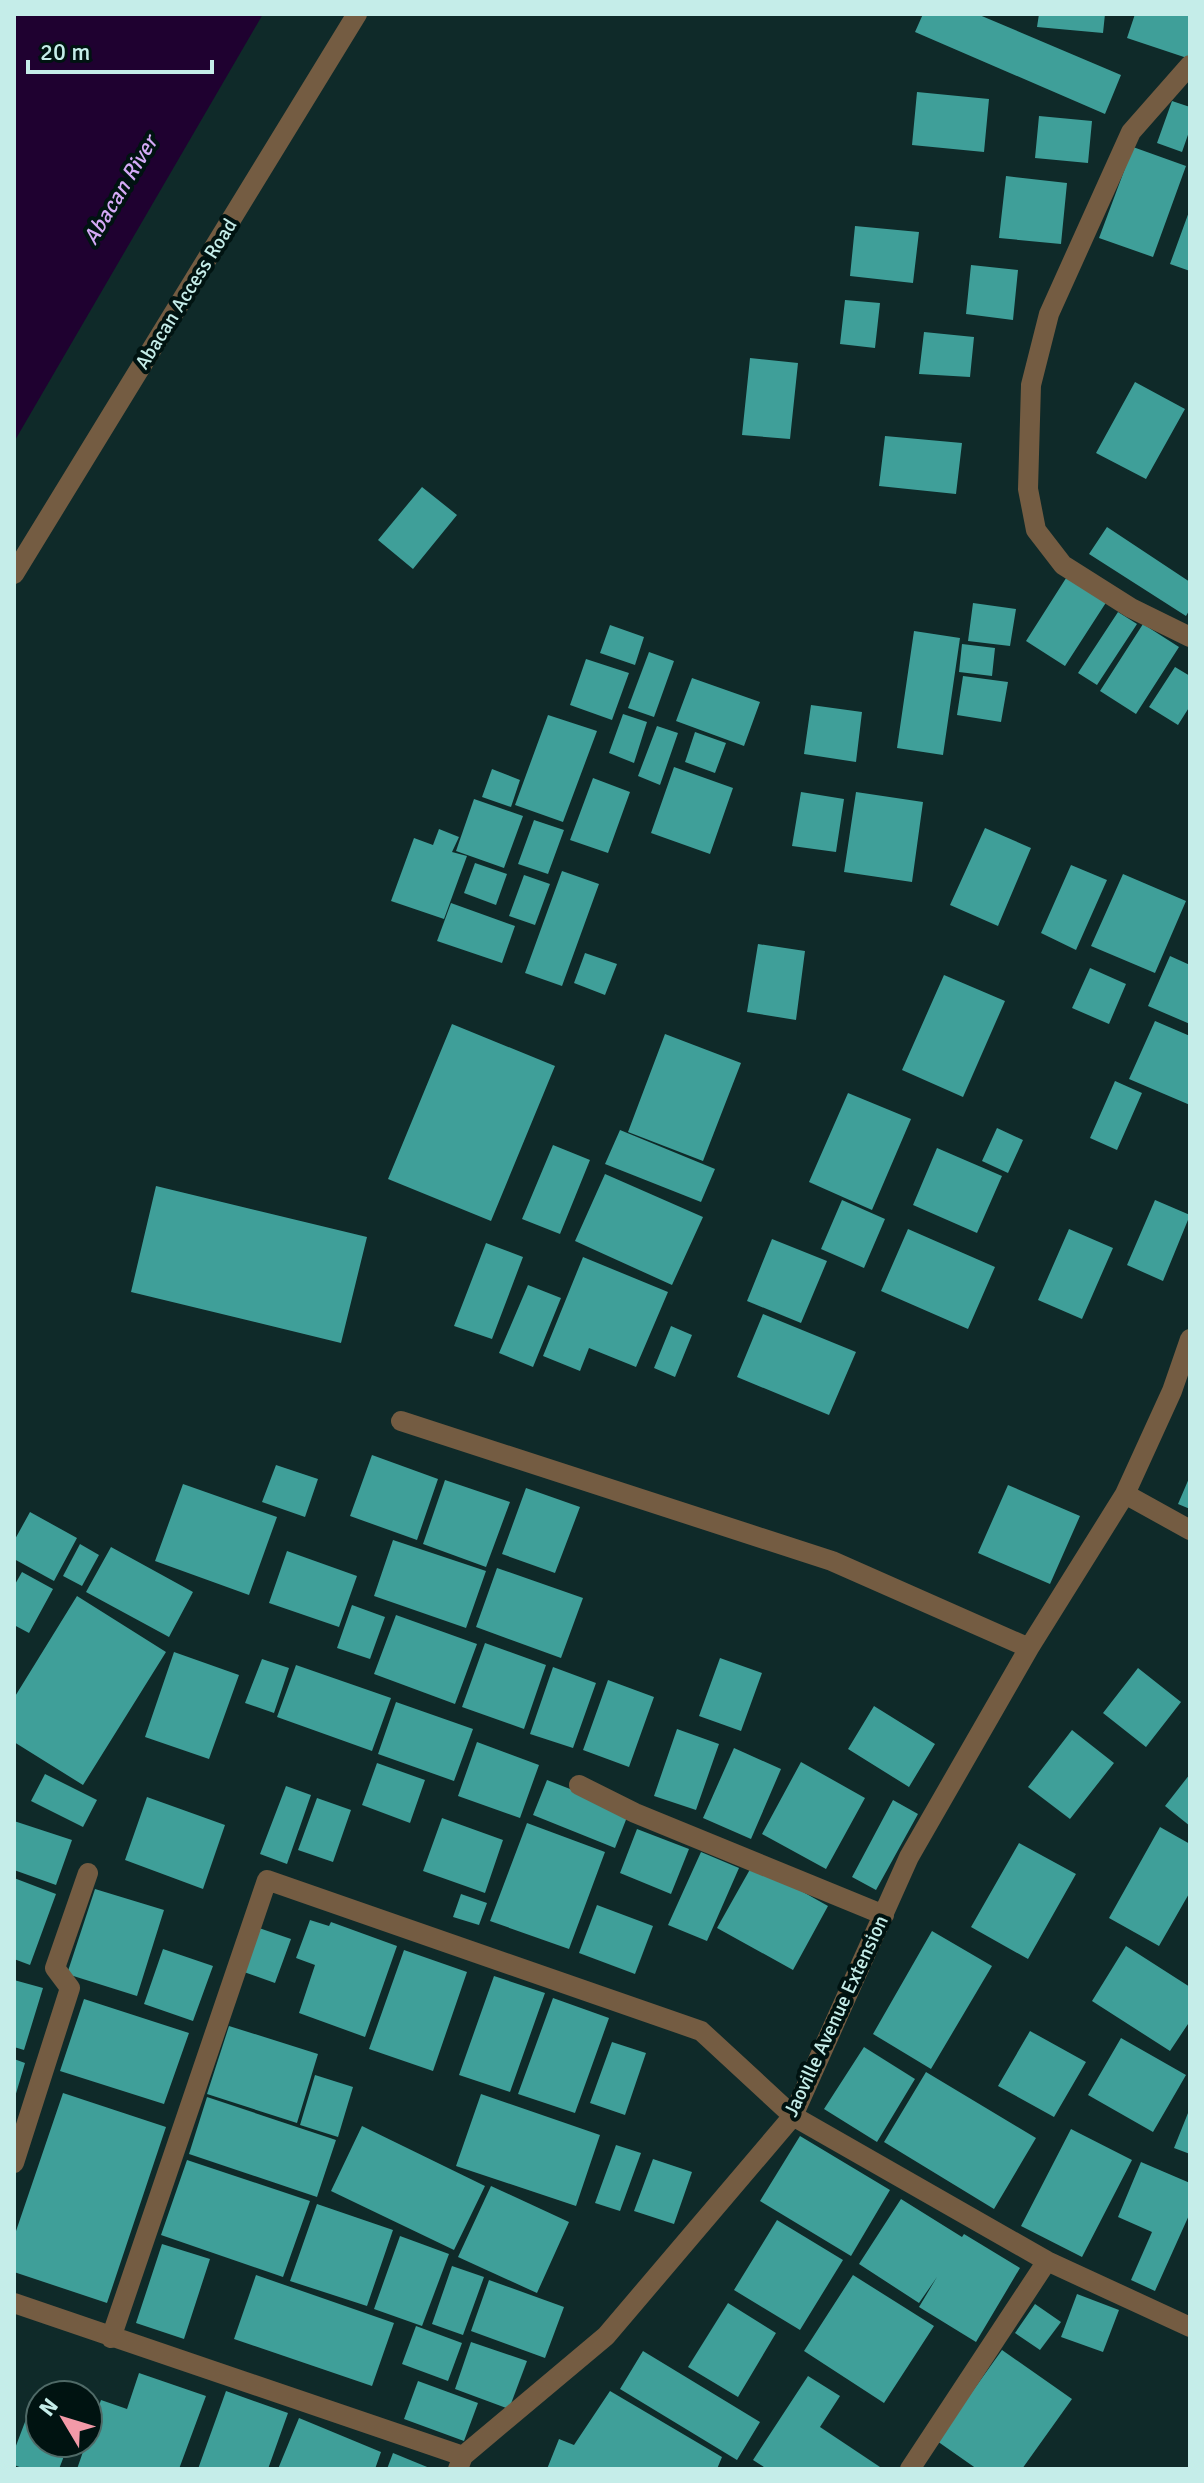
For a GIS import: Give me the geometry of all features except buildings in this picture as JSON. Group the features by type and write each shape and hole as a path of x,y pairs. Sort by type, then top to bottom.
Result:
{"street":[{"name":"Abacan Access Road","path":"14,574 357,14"},
{"path":"1190,65 1131,132 1049,314 1031,385 1028,489 1036,530 1063,565 1131,608 1190,637"},
{"name":"Jaoville Avenue Extension","path":"460,2462 606,2336 793,2116 909,1857 1029,1648 1125,1494 1172,1391 1190,1339"},
{"path":"401,1421 832,1561 1029,1648"},
{"path":"1125,1494 1190,1530"},
{"path":"579,1785 635,1813 884,1915"},
{"path":"14,2163 70,1988 55,1968 88,1873"},
{"path":"111,2338 267,1880 701,2031 793,2116 1047,2261 1190,2327"},
{"path":"910,2469 1047,2261"},
{"path":"14,2303 460,2462"}],"water":[{"name":"Abacan River","path":"14,14 263,14 14,442"}]}
